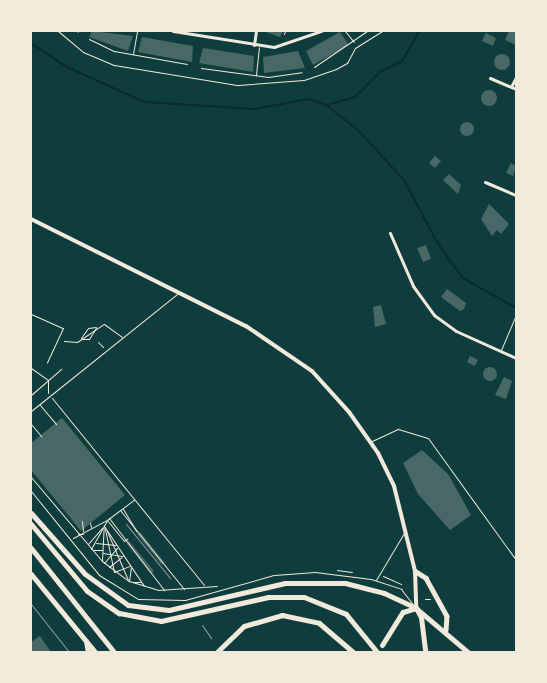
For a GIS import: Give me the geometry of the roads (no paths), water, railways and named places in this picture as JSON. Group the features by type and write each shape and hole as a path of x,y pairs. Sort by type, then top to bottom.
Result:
{"highway":[{"path":"31,513 104,591 144,609 169,610 270,585 314,580 373,589 416,608 422,617 425,652"},
{"path":"31,524 87,591 119,613 161,622 268,597 304,597 350,618 377,652"},
{"path":"31,548 114,652"},
{"path":"31,574 95,652"},
{"path":"382,645 403,612 416,608"},
{"path":"217,652 244,626 282,615 320,623 353,652"},
{"path":"86,640 88,652"}],"main road":[{"path":"31,219 179,293 294,357 336,397 370,442 394,486 407,528 415,571 416,608 446,630 468,652"},
{"path":"415,571 426,578 447,616 446,630"}],"street":[{"path":"173,31 199,33 259,46 289,45 321,31"},
{"path":"254,45 256,31"},
{"path":"511,87 516,77"},
{"path":"490,78 516,89"},
{"path":"485,182 516,195"},
{"path":"390,233 412,285 428,308 448,326 516,358"}],"lane":[{"path":"133,54 137,31"},
{"path":"345,31 355,42"},
{"path":"314,67 355,42 367,31"},
{"path":"89,39 133,54 187,64"},
{"path":"256,76 259,46"},
{"path":"201,68 256,76 302,72"},
{"path":"31,411 179,293"},
{"path":"501,351 516,314"},
{"path":"80,339 83,332 109,324 123,338"},
{"path":"80,339 96,327"},
{"path":"64,341 89,339 96,327"},
{"path":"39,405 56,424"},
{"path":"31,424 41,436"},
{"path":"370,442 398,430 428,438 516,560"},
{"path":"31,491 99,575 138,599 190,599 296,572 344,574 376,581 401,589 416,608"},
{"path":"376,581 381,576 407,528"}],"waterway":[{"path":"326,105 355,97 381,71 402,61 419,31"},
{"path":"31,43 67,67 144,102 255,109 308,99 326,105 358,130 404,180 438,244 463,278 516,308"}],"tram line":[{"path":"126,524 170,578"},
{"path":"31,604 69,652"},
{"path":"202,625 211,638"}]}
